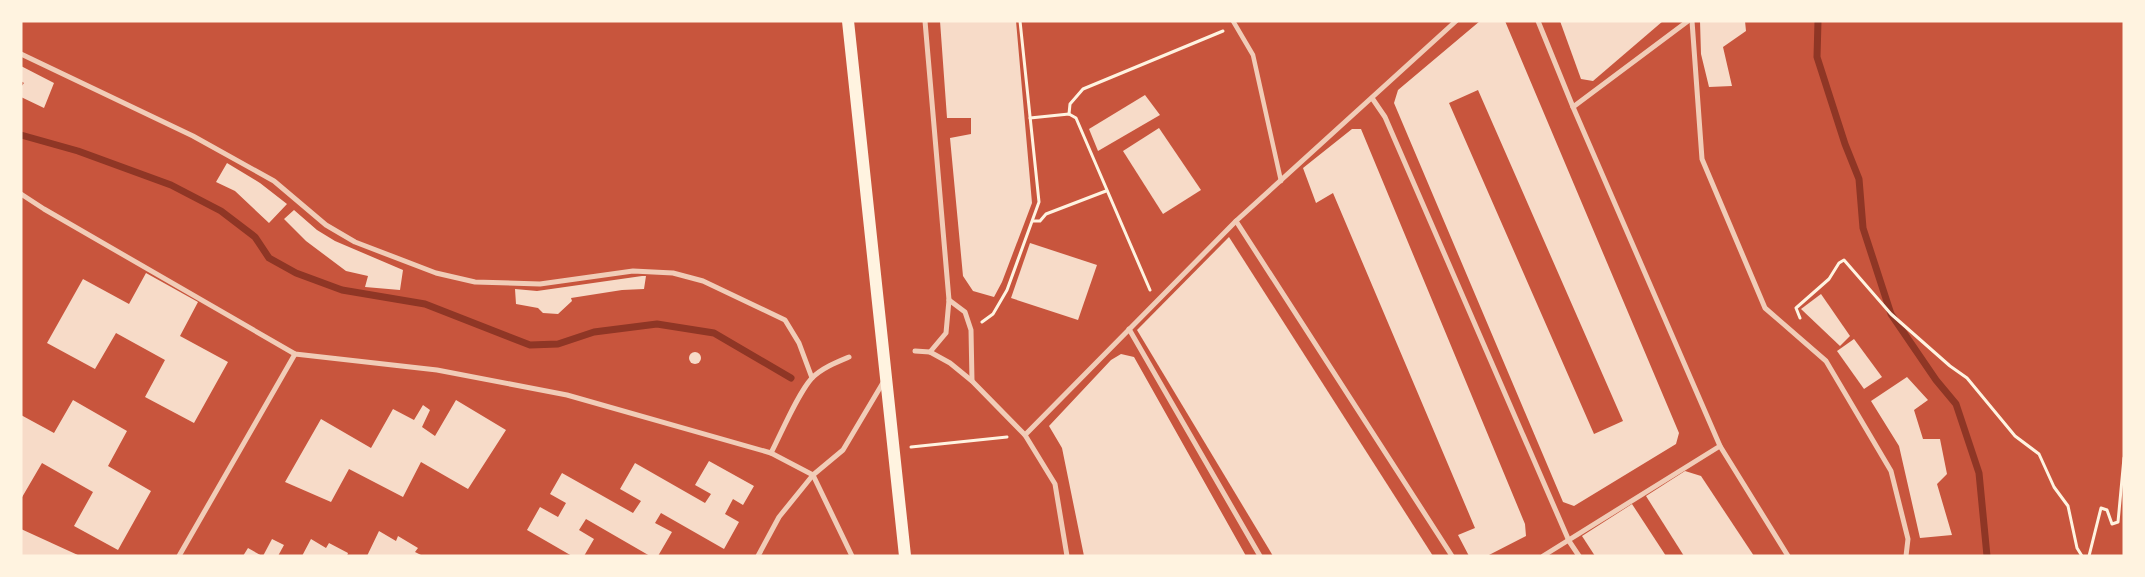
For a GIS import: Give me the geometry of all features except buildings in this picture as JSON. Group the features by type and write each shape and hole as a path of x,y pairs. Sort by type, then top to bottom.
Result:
{"main road":[{"path":"848,21 905,556"}],"street":[{"path":"924,21 949,300 946,334 930,352"},
{"path":"1025,435 1236,221 1456,21"},
{"path":"1538,21 1573,107 1720,446 1788,556"},
{"path":"1573,107 1688,21"},
{"path":"1692,21 1702,159 1765,308 1826,361 1892,470 1908,539 1906,556"},
{"path":"1234,24 1253,55 1281,181"},
{"path":"21,54 193,136 274,181 326,225 355,242 436,273 475,282 540,284 633,271 673,273 703,281 785,320 799,343 812,378"},
{"path":"1372,98 1385,117 1569,541 1579,556"},
{"path":"21,194 295,354 437,370 567,395 771,453 813,475 852,556"},
{"path":"1236,221 1452,556"},
{"path":"949,300 965,312 972,330 972,381"},
{"path":"1129,329 1260,556"},
{"path":"915,351 930,352 950,363 972,381 1025,435 1055,484 1067,556"},
{"path":"179,556 295,354"},
{"path":"771,453 796,404 812,378 831,365 849,357"},
{"path":"758,556 779,517 813,475 843,450 885,379"},
{"path":"1543,556 1720,446"}],"path":[{"path":"972,330 993,314 1008,290 1039,202 1020,21"},
{"path":"1069,114 1070,104 1083,89 1234,24"},
{"path":"1030,118 1069,114 1076,118 1155,302"},
{"path":"1032,221 1040,221 1046,214 1106,191"},
{"path":"1797,336 1800,318 1796,308 1829,279 1839,263 1844,260 1891,314 1950,366 1967,378 2015,436 2039,454 2054,487 2068,506 2077,548 2082,556"},
{"path":"893,449 1025,435"},
{"path":"2089,556 2101,508 2107,510 2112,524 2118,522 2124,458"}],"waterway":[{"path":"1818,21 1817,57 1845,144 1859,179 1863,228 1891,314 1936,380 1956,404 1979,473 1987,556"},
{"path":"21,135 78,151 171,185 221,211 255,237 269,258 296,273 342,290 425,304 530,345 558,344 594,332 657,324 714,333 791,378"}]}
